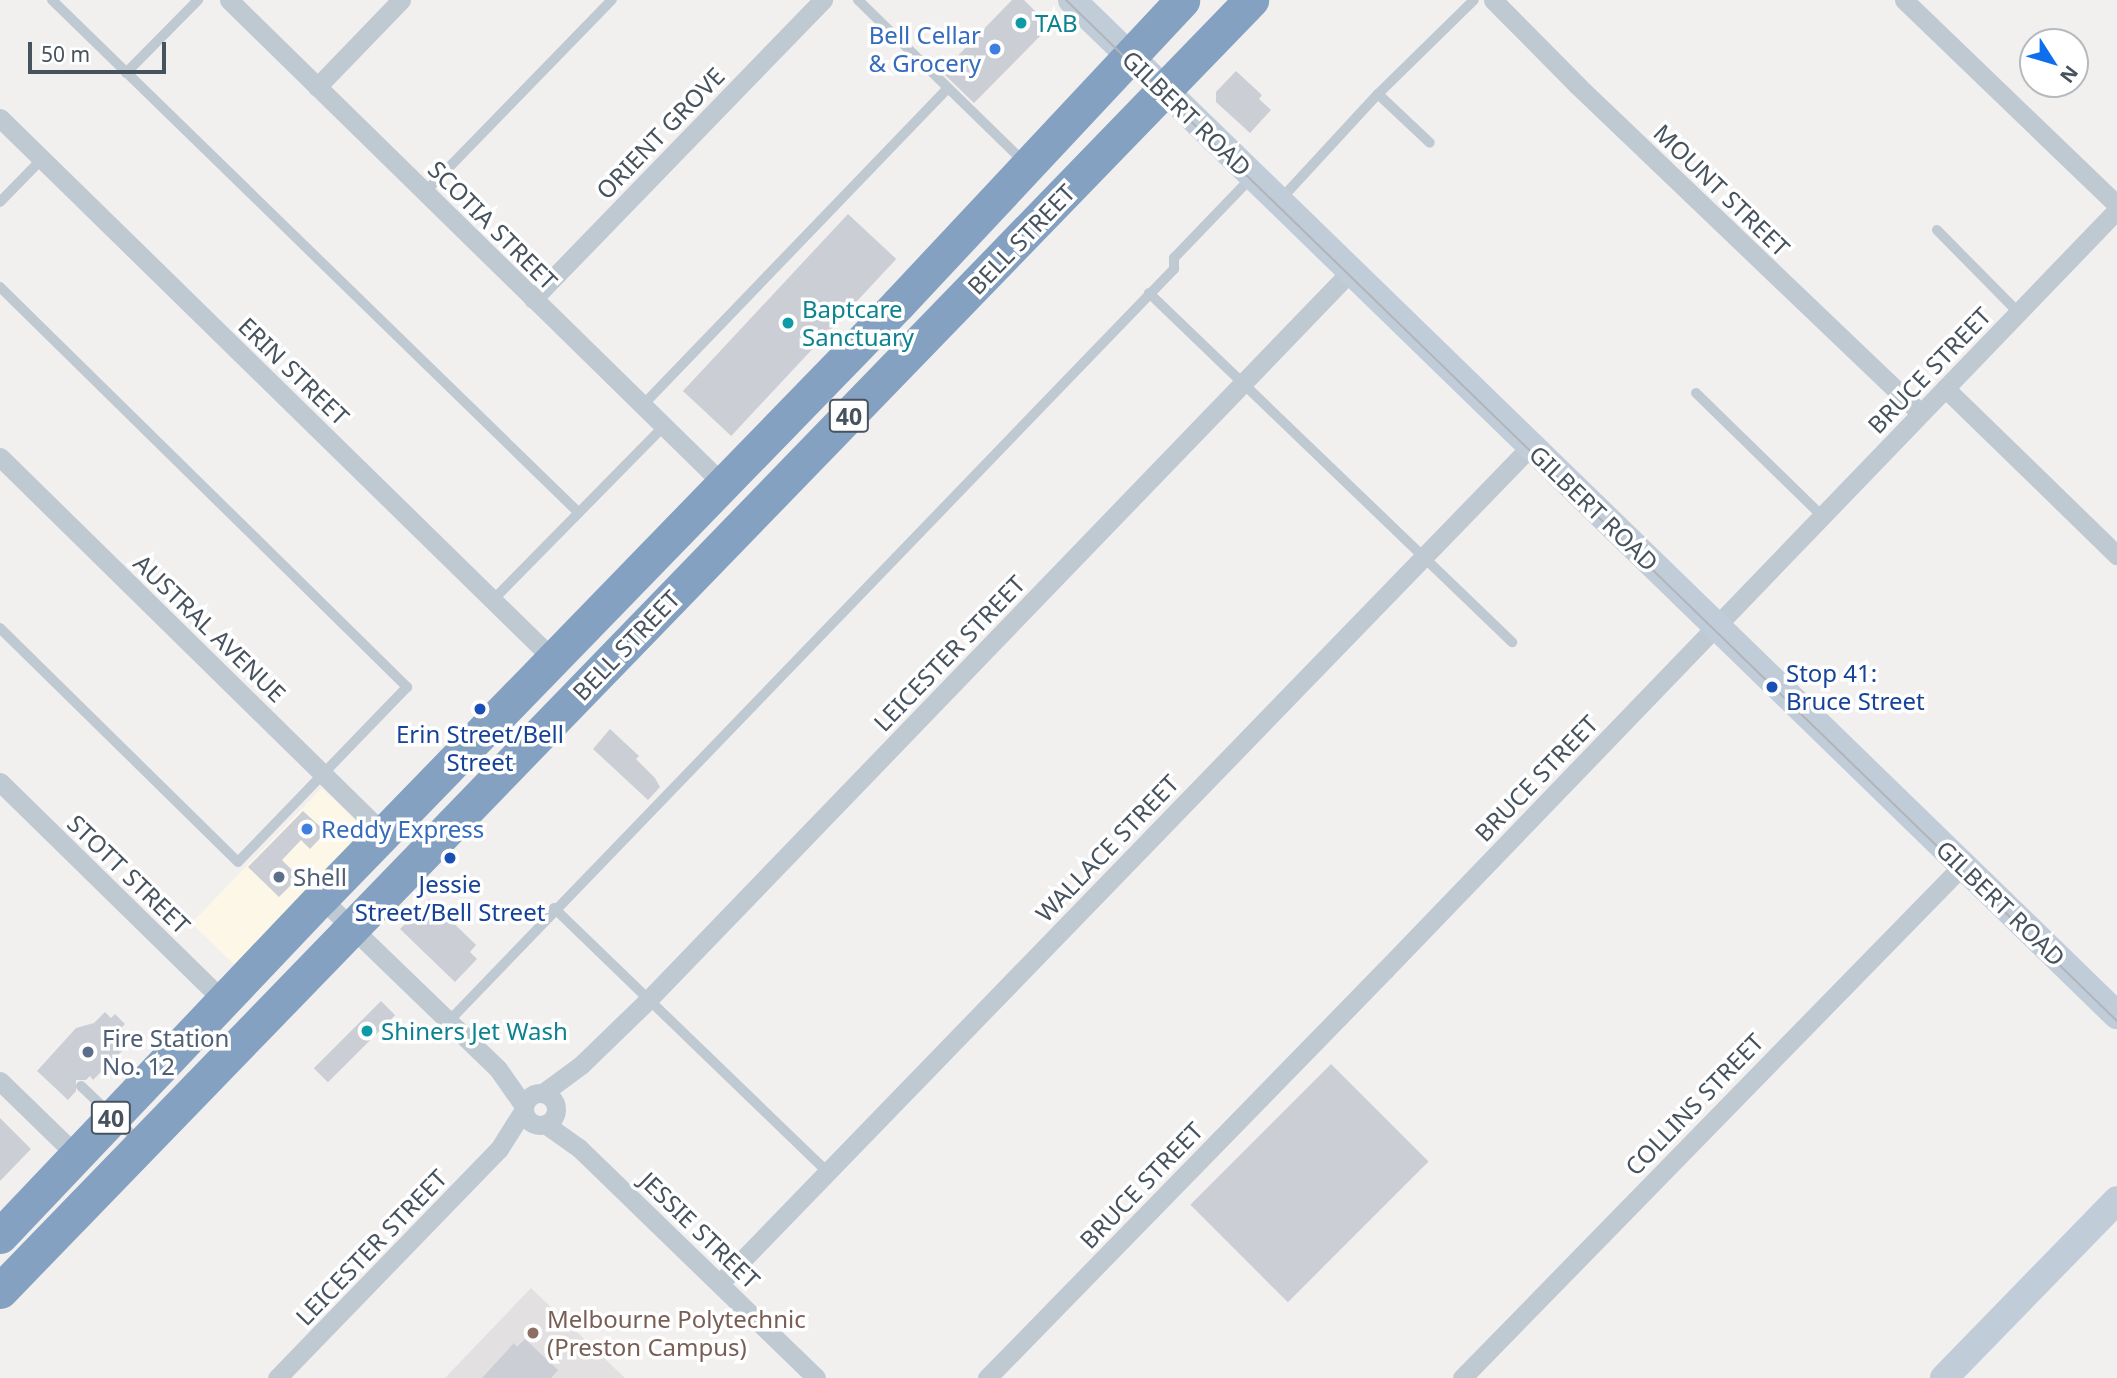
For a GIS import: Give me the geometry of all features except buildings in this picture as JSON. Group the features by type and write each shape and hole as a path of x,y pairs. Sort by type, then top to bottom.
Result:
{"highway":[{"name":"BELL STREET","path":"0,1236 321,898 723,484 1182,0"},
{"name":"BELL STREET","path":"0,1291 1165,92 1251,0"}],"street":[{"name":"SCOTIA STREET","path":"229,0 723,484"},
{"path":"317,87 401,0"},
{"name":"ORIENT GROVE","path":"533,299 823,0"},
{"name":"GILBERT ROAD","path":"1072,0 2117,1015"},
{"name":"MOUNT STREET","path":"1493,0 1577,85 1920,413"},
{"path":"1904,0 2117,208"},
{"name":"ERIN STREET","path":"0,118 554,660"},
{"name":"BRUCE STREET","path":"987,1378 1823,517 2117,208"},
{"name":"LEICESTER STREET","path":"277,1378 581,1065 648,1000 1350,272"},
{"path":"1945,388 2117,555"},
{"name":"WALLACE STREET","path":"720,1283 1530,447"},
{"name":"AUSTRAL AVENUE","path":"0,457 384,834"},
{"name":"STOTT STREET","path":"0,782 224,1001"},
{"name":"COLLINS STREET","path":"1462,1378 1962,865"},
{"name":"JESSIE STREET","path":"321,898 817,1378"},
{"path":"2,1086 76,1155"},
{"path":"1944,1378 2117,1200"}],"lane":[{"path":"52,0 579,513"},
{"path":"126,73 198,0"},
{"path":"425,192 612,0"},
{"path":"858,0 1027,164"},
{"path":"1278,202 1378,94 1474,0"},
{"path":"642,406 948,88"},
{"path":"1378,94 1430,143"},
{"path":"0,202 41,159"},
{"path":"449,1021 554,908 1174,269 1174,258 1252,177"},
{"path":"1937,230 2018,312"},
{"path":"0,288 407,687 238,862 0,628"},
{"path":"1149,293 1513,642"},
{"path":"1696,393 1823,517"},
{"path":"493,600 663,427"},
{"path":"554,908 827,1172"},
{"path":"81,1086 141,1143"}],"shaded area":[{"name":"Shell","path":"322,788 366,830 235,966 191,923"},
{"name":"Melbourne Polytechnic (Preston Campus)","path":"531,1288 625,1378 445,1378"}],"tram line":[{"path":"1066,0 2117,1021"}],"place":[{"name":"TAB","path":"1021,23"},
{"name":"Bell Cellar & Grocery","path":"995,49"},
{"name":"Baptcare Sanctuary","path":"788,323"},
{"name":"Stop 41: Bruce Street","path":"1772,687"},
{"name":"Erin Street/Bell Street","path":"480,709"},
{"name":"Reddy Express","path":"307,829"},
{"name":"Jessie Street/Bell Street","path":"450,858"},
{"name":"Shell","path":"279,877"},
{"name":"Shiners Jet Wash","path":"367,1031"},
{"name":"Fire Station No. 12","path":"88,1052"},
{"name":"Melbourne Polytechnic (Preston Campus)","path":"533,1333"}]}
